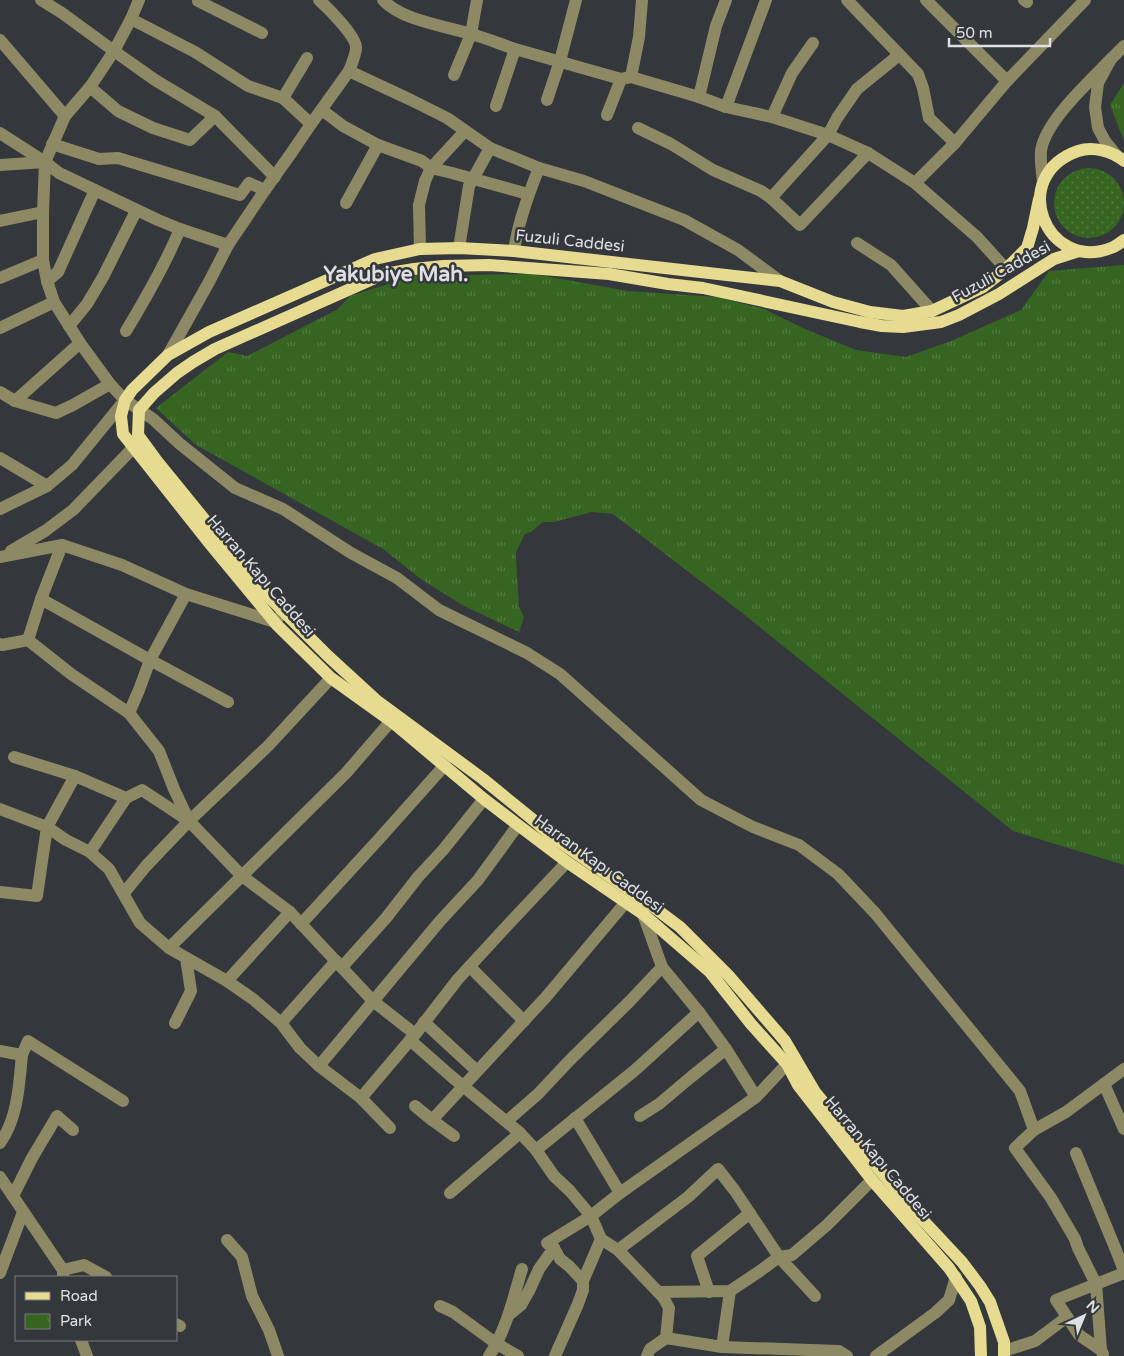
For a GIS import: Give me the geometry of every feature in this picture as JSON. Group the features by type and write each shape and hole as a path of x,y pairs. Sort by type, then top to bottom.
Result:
{"main road":[{"path":"1043,182 1052,166 1066,155 1083,149 1100,150 1120,159"},
{"name":"Fuzuli Caddesi","path":"125,400 132,390 168,355 209,332 375,259 420,250 459,248 514,251 780,281 833,302 870,312 903,316 932,311 983,287 1006,269 1027,248 1043,182"},
{"path":"1039,199 1042,216 1050,232 1063,244 1080,251"},
{"path":"1118,248 1124,240"},
{"name":"Fuzuli Caddesi","path":"139,410 154,393 177,373 215,349 384,274 414,269 489,265 609,274 703,288 860,322 902,327 941,322 959,315 999,294 1054,259 1080,251 1096,252 1118,248"},
{"path":"125,400 121,416 124,434 134,447"},
{"name":"Harran Kapı Caddesi","path":"139,410 138,435 261,589 279,617 328,656 376,700 483,779 550,835 680,927 728,975 785,1041 815,1092 906,1202 962,1262 980,1286 990,1302 1004,1342 1004,1354"},
{"name":"Harran Kapı Caddesi","path":"134,447 210,544 279,617 331,678 391,721 518,825 643,914 710,972 751,1024 787,1064 798,1085 872,1180 956,1277 971,1301 980,1327 981,1356"}],"street":[{"path":"41,0 155,80 214,116 275,177"},
{"path":"139,0 114,52 90,87 65,116 45,162 43,260 47,281 54,302 80,343 110,384 125,400 153,418 180,444 234,488 283,509 351,553 397,578 440,610 527,652 560,674 702,800 753,827 799,845 838,874 875,913 1020,1091 1034,1130"},
{"path":"198,0 262,33"},
{"path":"168,355 228,245 349,72 356,48 354,40 331,5 319,0"},
{"path":"383,0 414,18 472,34 515,49 699,98 726,107 772,117 828,135 868,153 915,184 976,238 1006,269"},
{"path":"454,75 472,34 477,0"},
{"path":"547,100 560,61 576,0"},
{"path":"607,115 626,78 638,37 642,0"},
{"path":"699,98 716,26 726,0"},
{"path":"726,107 766,0"},
{"path":"847,0 918,74 929,118 955,143"},
{"path":"926,0 1007,80"},
{"path":"915,184 955,143 1007,80 1085,0"},
{"path":"131,19 195,52 248,86 283,98 311,124"},
{"path":"0,40 65,116"},
{"path":"772,117 792,73 813,43"},
{"path":"1043,182 1041,150 1051,125 1084,87 1124,46"},
{"path":"496,106 515,49"},
{"path":"771,198 828,135 857,89 899,55"},
{"path":"283,98 307,58"},
{"path":"1112,59 1098,82 1095,107 1098,128 1105,141 1120,159"},
{"path":"349,72 446,118 490,148 539,168 584,181 684,220 738,250 780,281"},
{"path":"90,87 118,111 153,128 190,140 214,116"},
{"path":"322,110 343,126 378,145 422,161 431,168 528,194"},
{"path":"638,128 671,144 713,170 761,191 800,225 868,153"},
{"path":"420,250 419,206 425,181 431,168 465,131"},
{"path":"0,133 45,162 59,174 180,229 228,245"},
{"path":"52,144 99,159 118,158 240,195 249,183 265,190"},
{"path":"346,203 378,145"},
{"path":"459,248 470,186 490,148"},
{"path":"0,165 45,162"},
{"path":"514,251 516,231 539,168"},
{"path":"47,281 58,272 95,190"},
{"path":"69,326 87,304 103,277 136,210"},
{"path":"0,221 43,212"},
{"path":"126,331 147,297 180,229"},
{"path":"857,243 891,265 932,311"},
{"path":"0,278 43,260"},
{"path":"0,328 54,302"},
{"path":"15,401 80,343"},
{"path":"0,392 15,401 56,413 110,384"},
{"path":"0,509 47,486 72,465 125,400"},
{"path":"1,557 44,531 73,510 134,447"},
{"path":"0,458 47,486"},
{"path":"1,557 62,545 122,565 186,594 279,617"},
{"path":"28,640 41,599 62,545"},
{"path":"129,713 150,660 186,594"},
{"path":"41,599 228,702"},
{"path":"0,644 2,646 28,640"},
{"path":"28,640 71,674 129,713 159,751 189,821"},
{"path":"124,893 146,866 189,821 268,746 331,678"},
{"path":"169,948 346,773 391,721"},
{"path":"14,757 75,776 126,798"},
{"path":"301,924 445,765"},
{"path":"0,892 38,896 47,827 75,776"},
{"path":"90,852 126,798 142,790 189,821 242,876 290,912 373,1001 464,1086 507,1121 536,1150 554,1176 570,1191 591,1216 601,1239 618,1250 663,1297 669,1308 666,1338"},
{"path":"281,1023 386,918 484,799"},
{"path":"0,809 47,827 66,840 90,852 110,869 140,923 169,948 227,980 253,999 281,1023 300,1048 319,1066 361,1098 390,1128"},
{"path":"319,1066 440,921 478,880 518,825"},
{"path":"361,1098 470,967 568,862"},
{"path":"432,1120 524,1021 580,958 626,902"},
{"path":"227,980 290,912"},
{"path":"643,914 662,968 699,1012 726,1049 756,1096"},
{"path":"175,1023 192,991 186,958"},
{"path":"470,967 524,1021"},
{"path":"507,1121 538,1094 662,968"},
{"path":"536,1150 634,1072 699,1012"},
{"path":"424,1022 477,1071"},
{"path":"0,1143 14,1116 22,1055 28,1041 123,1101"},
{"path":"640,1116 659,1104 690,1076 726,1049"},
{"path":"0,1051 22,1055"},
{"path":"583,1280 560,1259 554,1248 547,1243 591,1216 620,1193 756,1096 787,1064"},
{"path":"1102,1353 1096,1284 1078,1248 1076,1239 1051,1198 1015,1148 1034,1130 1066,1112 1124,1068"},
{"path":"1104,1084 1124,1129"},
{"path":"415,1106 454,1136"},
{"path":"14,1196 32,1158 58,1116 73,1130"},
{"path":"575,1118 620,1193"},
{"path":"450,1193 520,1133"},
{"path":"1076,1153 1124,1274 1056,1300 1080,1335 1102,1353"},
{"path":"618,1250 688,1197 718,1169 779,1257 815,1296"},
{"path":"0,1177 63,1274 84,1265 104,1276"},
{"path":"658,1292 730,1291 779,1257 792,1256 827,1225 872,1180"},
{"path":"0,1273 23,1212"},
{"path":"710,1292 697,1256 750,1213"},
{"path":"555,1356 581,1297 583,1280 601,1239"},
{"path":"227,1240 242,1257 252,1296 269,1330 278,1356"},
{"path":"509,1315 521,1305 539,1269 554,1248"},
{"path":"489,1356 497,1344 509,1315 522,1269"},
{"path":"876,1356 935,1313 949,1300 956,1277"},
{"path":"722,1347 730,1291"},
{"path":"440,1306 453,1312 497,1344 518,1356"},
{"path":"1004,1354 1035,1341 1067,1317"},
{"path":"647,1356 650,1349 666,1338 747,1352 839,1351 847,1356"},
{"path":"81,1341 87,1356"}],"green space":[{"path":"1124,83 1124,141 1110,105"},
{"path":"1089,168 1102,171 1114,178 1121,190 1124,203 1121,216 1114,228 1102,235 1089,238 1076,235 1064,228 1057,216 1054,203 1057,190 1064,178 1076,171"},
{"path":"1124,265 1124,865 1013,831 741,612 613,514 592,512 554,522 543,522 531,532 525,534 516,552 519,607 524,617 519,632 462,605 421,579 383,549 196,445 156,408 228,352 247,356 338,309 350,296 420,274 425,279 458,279 465,275 534,274 628,291 717,297 764,309 805,329 856,350 906,357 951,341 1021,310 1049,271"}],"district":[{"name":"Yakubiye Mah.","path":"396,274"}]}
